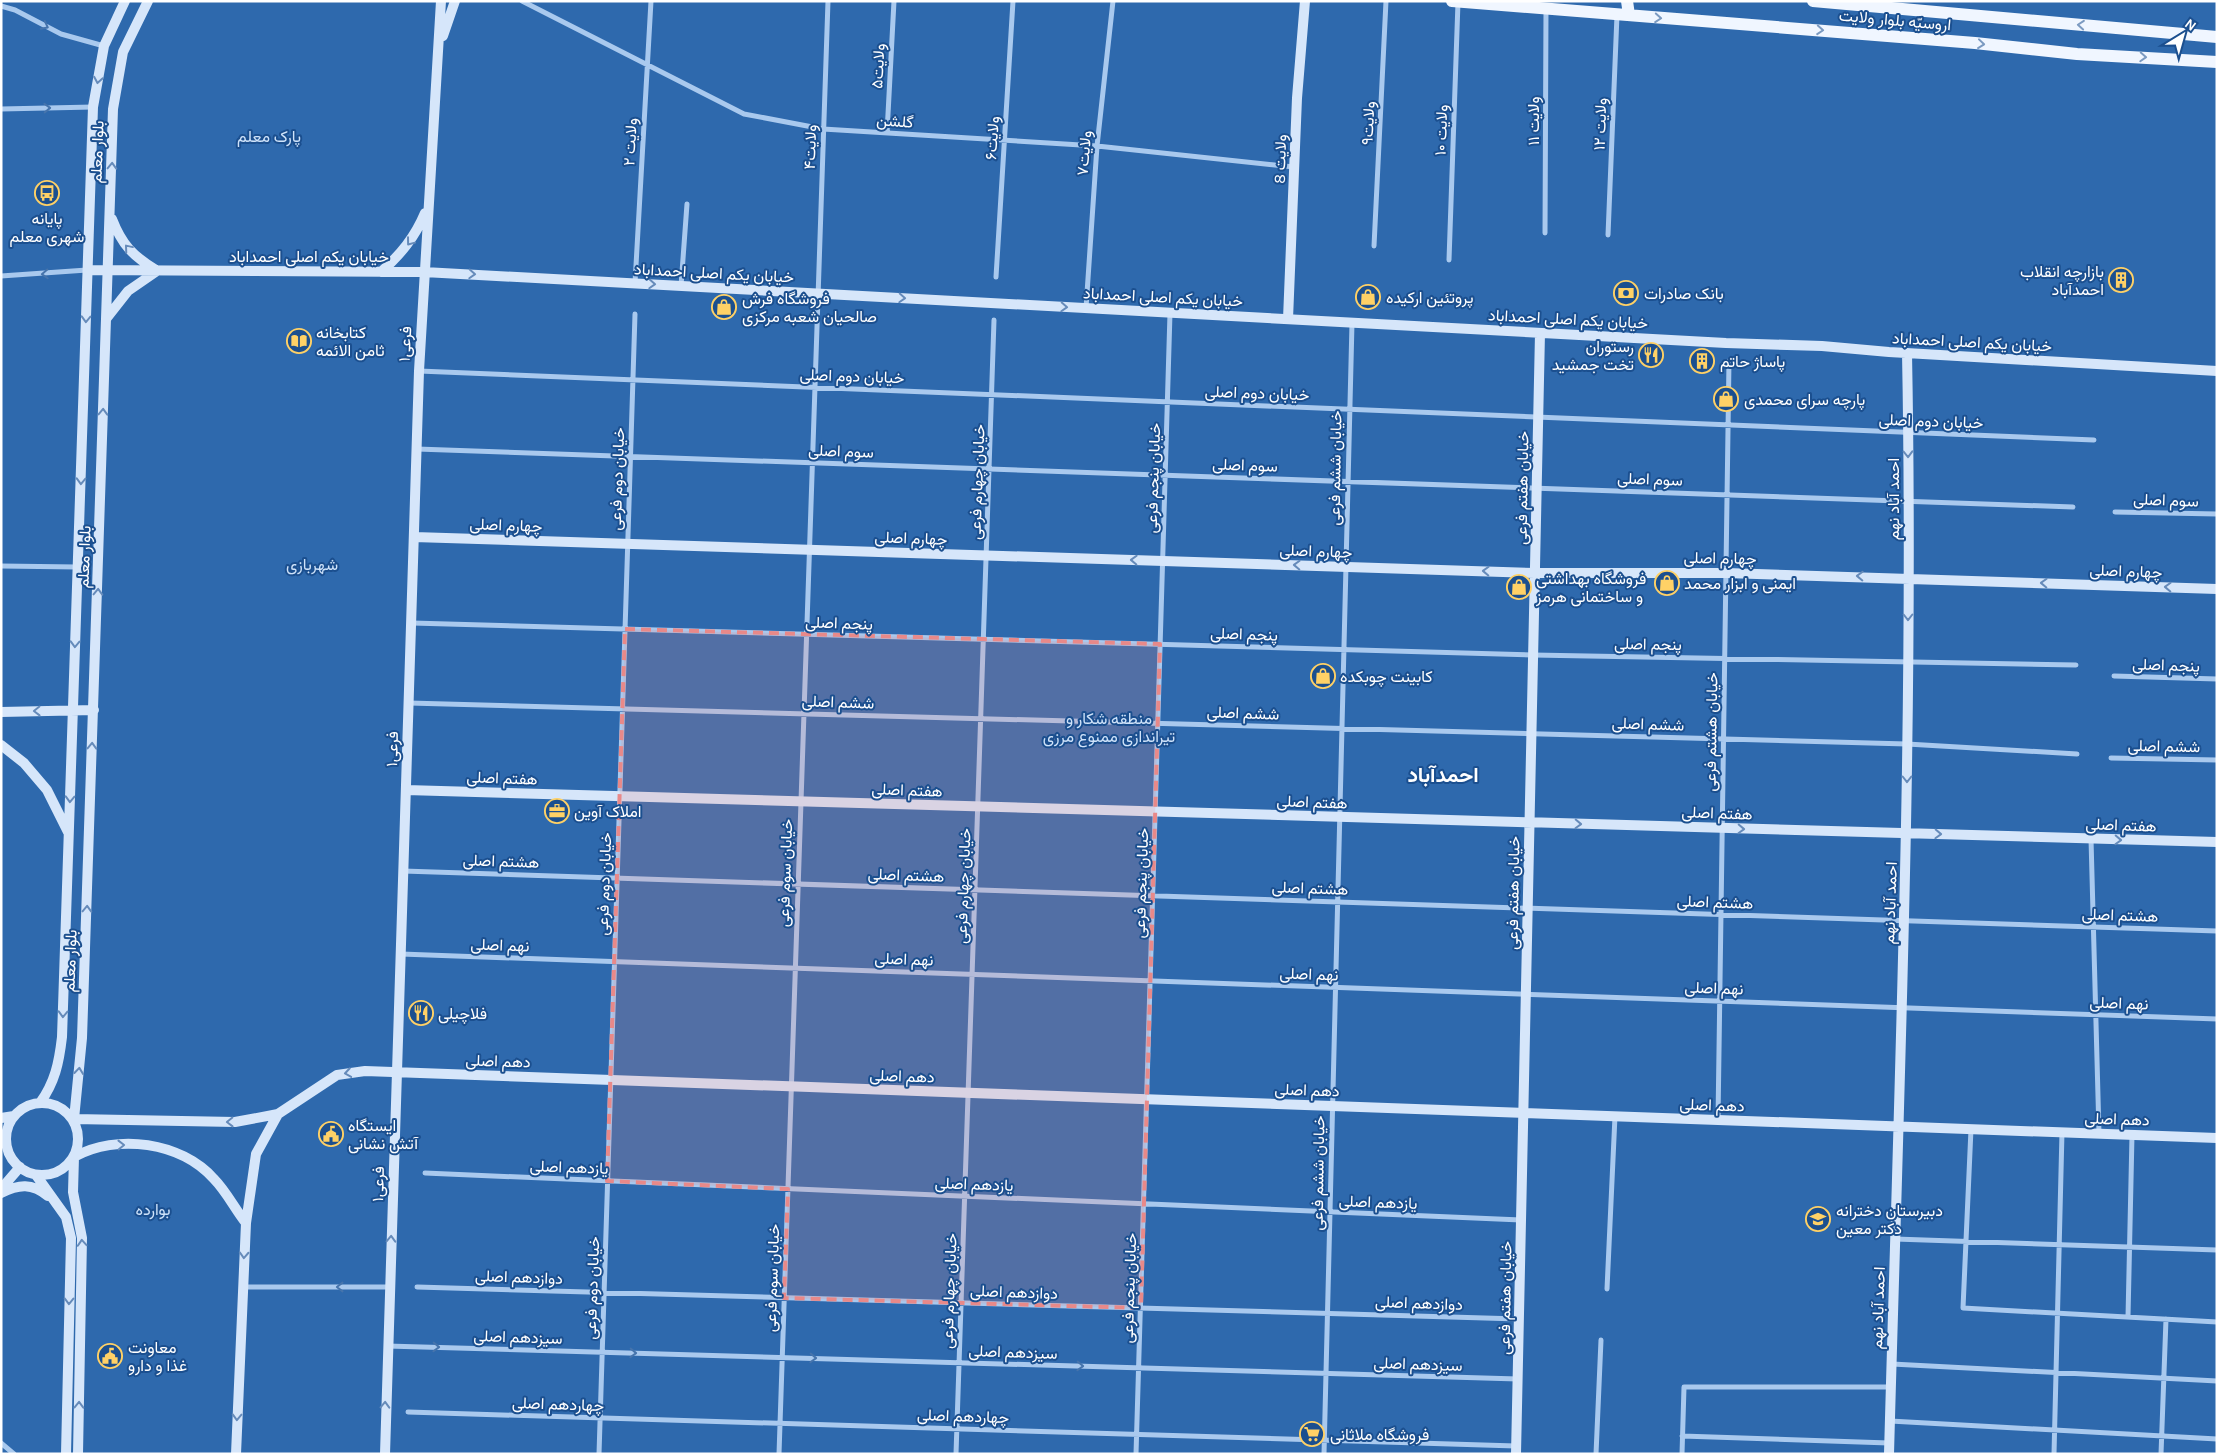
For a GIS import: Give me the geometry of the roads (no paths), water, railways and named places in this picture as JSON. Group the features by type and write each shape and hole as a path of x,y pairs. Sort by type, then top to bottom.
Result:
{"main road":[{"name":"اروسیّه بلوار ولایت","path":"1452,1 1546,9 1580,6 1623,15 1975,43 2077,54 2217,62"},
{"path":"1623,15 1627,1"},
{"name":"اروسیّه بلوار ولایت","path":"1813,1 1854,3 2217,36"}],"street":[{"name":"بلوار معلم","path":"40,1103 50,1088 57,1071 62,1037 93,107 104,46 125,1"},
{"name":"بلوار معلم","path":"74,1119 82,1038 114,109 124,52 148,1"},
{"path":"440,46 441,1"},
{"path":"440,46 454,1"},
{"name":"گلشن","path":"522,1 744,114 823,129 1097,146 1294,167"},
{"name":"ولایت ۲","path":"635,283 651,1"},
{"name":"ولایت۴","path":"817,293 828,1"},
{"name":"ولایت۵","path":"887,133 894,1"},
{"name":"ولایت۶","path":"996,277 1013,1"},
{"name":"ولایت۷","path":"1086,308 1097,146 1112,1"},
{"name":"ولایت 8","path":"1288,319 1294,167 1305,1"},
{"name":"ولایت۹","path":"1374,246 1386,1"},
{"name":"ولایت ۱۰","path":"1449,260 1458,2"},
{"path":"1,6 16,10 61,34 104,46"},
{"name":"ولایت ۱۱","path":"1545,233 1546,9"},
{"name":"ولایت ۱۲","path":"1608,235 1623,15"},
{"name":"فرعی۱","path":"385,1454 419,371 440,46"},
{"path":"1,109 93,107"},
{"path":"681,286 687,204"},
{"path":"381,272 394,260 417,232 429,205"},
{"path":"106,319 128,291 157,271 136,258 125,245 110,215"},
{"path":"1,276 88,270"},
{"name":"خیابان یکم اصلی احمداباد","path":"88,270 424,272 1540,333 1822,346 1907,353 2217,371"},
{"name":"خیابان سوم فرعی","path":"779,1454 817,293"},
{"name":"خیابان پنجم فرعی","path":"1136,1454 1170,312"},
{"name":"خیابان دوم فرعی","path":"599,1454 635,314"},
{"name":"خیابان چهارم فرعی","path":"956,1454 994,320"},
{"name":"خیابان ششم فرعی","path":"1324,1454 1352,323"},
{"name":"خیابان هفتم فرعی","path":"1516,1450 1540,333"},
{"name":"احمد آباد نهم","path":"1889,1454 1907,833 1909,501 1907,353"},
{"name":"خیابان هشتم فرعی","path":"1718,1120 1729,361"},
{"name":"خیابان دوم اصلی","path":"419,371 2094,440"},
{"name":"سوم اصلی","path":"417,449 2073,507"},
{"name":"سوم اصلی","path":"2115,512 2217,514"},
{"name":"چهارم اصلی","path":"414,536 1535,573 1726,573 2217,589"},
{"path":"1,566 78,567"},
{"name":"پنجم اصلی","path":"411,623 1533,655 1725,657 2076,665"},
{"name":"پنجم اصلی","path":"2114,676 2217,679"},
{"name":"ششم اصلی","path":"408,703 1907,744 2077,754"},
{"path":"1,712 94,710"},
{"path":"1,745 24,764 47,790 69,834"},
{"name":"ششم اصلی","path":"2111,758 2217,760"},
{"name":"هفتم اصلی","path":"406,790 2217,842"},
{"path":"2091,839 2099,1134"},
{"name":"هشتم اصلی","path":"403,871 2217,931"},
{"name":"نهم اصلی","path":"400,954 2217,1019"},
{"name":"دهم اصلی","path":"278,1114 337,1075 365,1071 2217,1138"},
{"path":"78,1454 82,1238 72,1192 74,1157 77,1130 74,1119 64,1110 52,1104 40,1103 22,1109 14,1116 8,1127 5,1149 20,1168 36,1175 54,1173 64,1168 74,1157 97,1147 121,1144 149,1146 174,1151 196,1162 215,1179 246,1223"},
{"path":"74,1119 235,1122 278,1114"},
{"path":"236,1454 246,1223 256,1154 278,1114"},
{"path":"1,1118 14,1116"},
{"path":"1607,1289 1614,1116"},
{"path":"1971,1129 1963,1308 2217,1322"},
{"path":"2054,1454 2062,1132"},
{"path":"2128,1317 2132,1135"},
{"path":"1,1189 20,1168"},
{"name":"یازدهم اصلی","path":"425,1173 1521,1220"},
{"path":"36,1175 66,1217 71,1238 66,1454"},
{"path":"1,1193 15,1186 26,1185 38,1189 58,1205"},
{"path":"1895,1239 2217,1250"},
{"path":"242,1287 389,1287"},
{"name":"دوازدهم اصلی","path":"417,1287 1519,1319"},
{"path":"2161,1454 2166,1319"},
{"path":"1596,1454 1601,1340"},
{"name":"سیزدهم اصلی","path":"387,1346 1518,1379"},
{"path":"1892,1364 2217,1381"},
{"path":"1682,1454 1684,1387 1891,1387"},
{"name":"چهاردهم اصلی","path":"408,1412 1324,1440 1516,1450"},
{"path":"1890,1421 2217,1439"},
{"path":"1682,1436 1890,1443"},
{"path":"1,1443 14,1454"}],"place":[{"name":"پایانه شهری معلم","path":"47,193"},
{"name":"بازارچه انقلاب احمدآباد","path":"2121,280"},
{"name":"بانک صادرات","path":"1626,293"},
{"name":"پروتئین ارکیده","path":"1368,297"},
{"name":"فروشگاه فرش صالحیان شعبه مرکزی","path":"724,307"},
{"name":"کتابخانه ثامن الائمه","path":"299,341"},
{"name":"رستوران تخت جمشید","path":"1651,355"},
{"name":"پاساژ حاتم","path":"1702,361"},
{"name":"پارچه سرای محمدی","path":"1726,399"},
{"name":"ایمنی و ابزار محمد","path":"1667,583"},
{"name":"فروشگاه بهداشتی و ساختمانی هرمز","path":"1519,587"},
{"name":"كابينت چوبكده","path":"1323,676"},
{"name":"املاک آوین","path":"557,811"},
{"name":"فلاچیلی","path":"421,1013"},
{"name":"ایستگاه آتش نشانی","path":"331,1134"},
{"name":"دبیرستان دخترانه دکتر معین","path":"1818,1219"},
{"name":"معاونت غذا و دارو","path":"110,1356"},
{"name":"فروشگاه ملاثانی","path":"1312,1434"}],"district":[{"name":"احمدآباد","path":"1443,775"}],"park label":[{"name":"پارک معلم","path":"269,136"},
{"name":"شهربازی","path":"312,564"},
{"name":"منطقه شکار و تیراندازی ممنوع مرزی","path":"1109,727"},
{"name":"بوارده","path":"153,1209"}]}
